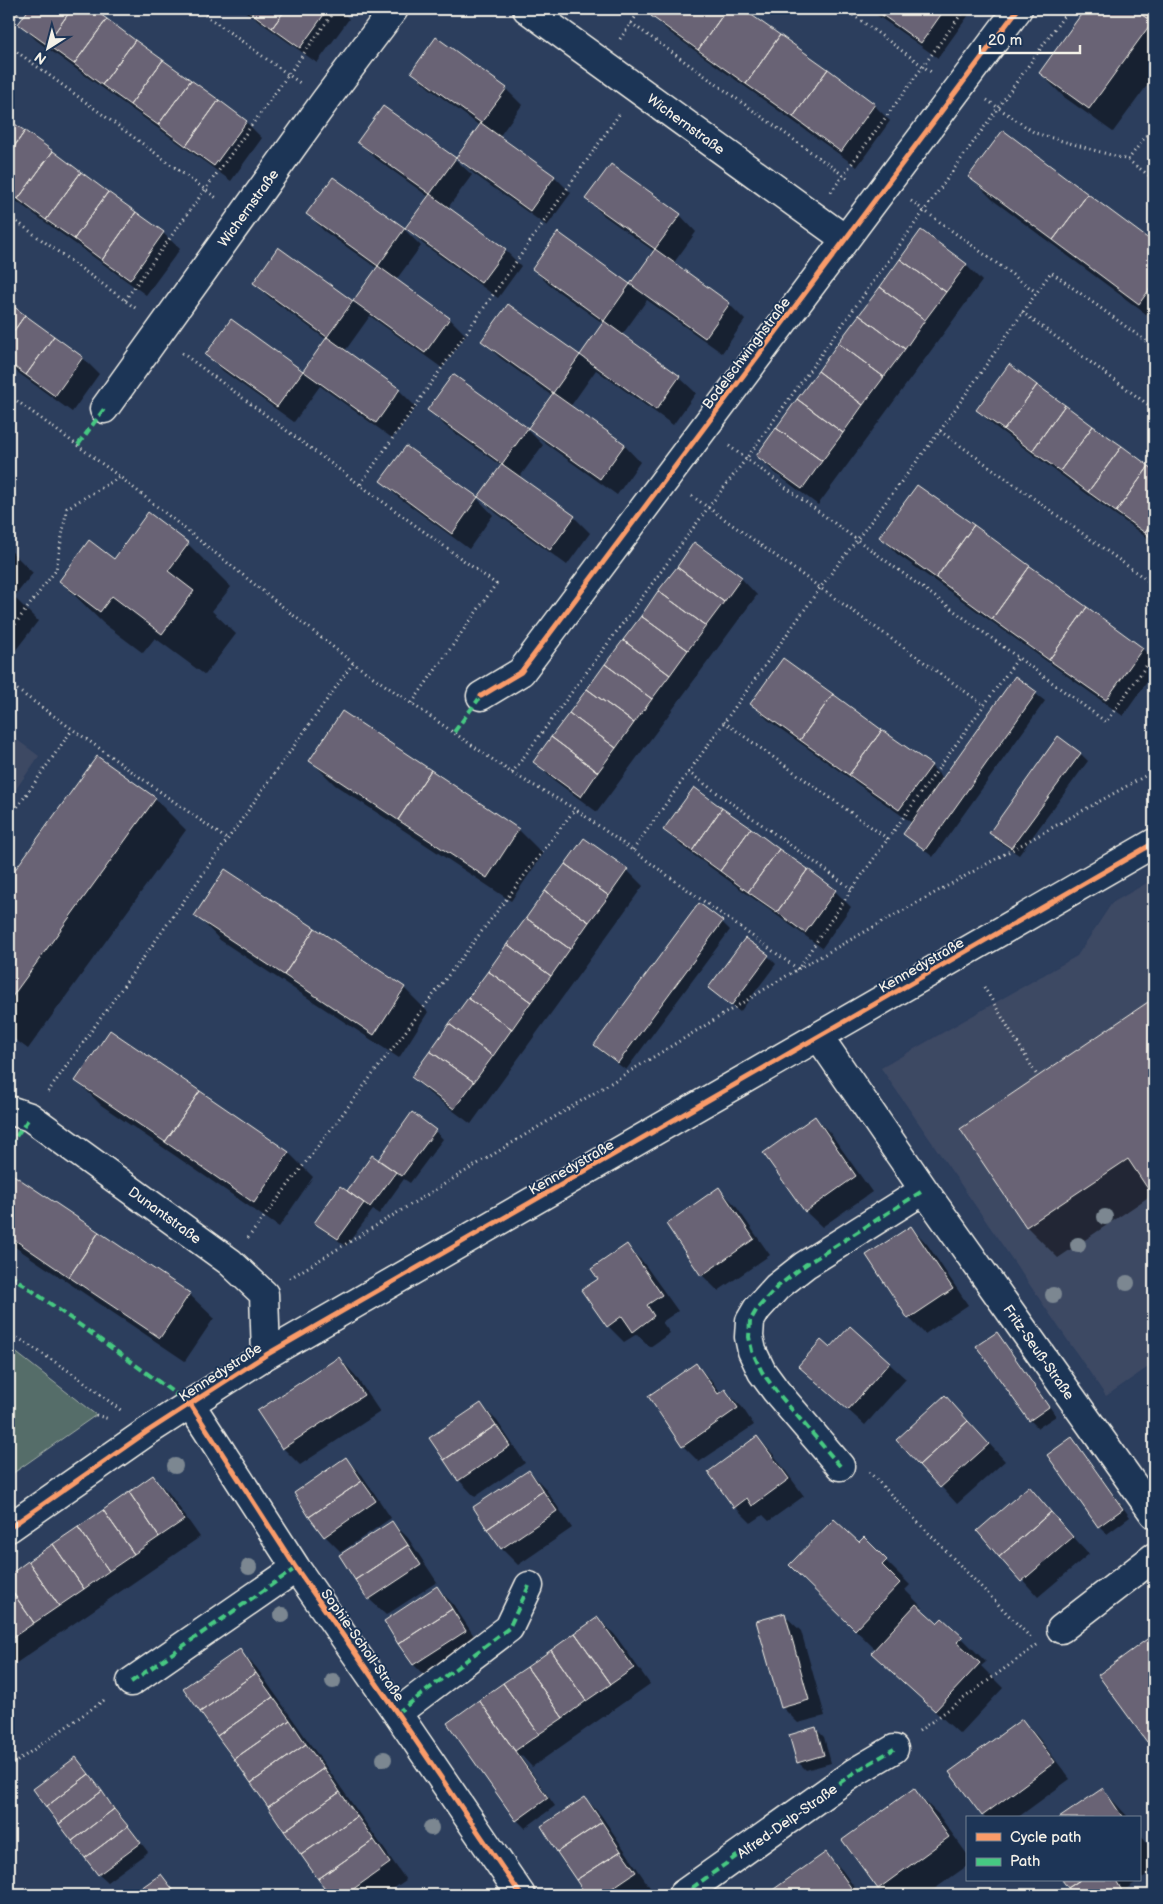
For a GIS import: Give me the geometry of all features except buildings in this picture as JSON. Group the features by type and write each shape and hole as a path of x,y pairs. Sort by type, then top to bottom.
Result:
{"street":[{"name":"Wichernstraße","path":"104,409 325,101 394,9"},
{"name":"Wichernstraße","path":"526,9 845,239"},
{"name":"Bodelschwinghstraße","path":"481,696 521,672 1018,9"},
{"name":"Kennedystraße","path":"9,1528 148,1431 266,1355 1154,843"},
{"name":"Fritz-Seuß-Straße","path":"819,1037 924,1190 1154,1514"},
{"name":"Dunantstraße","path":"20,1113 230,1262 264,1294"},
{"path":"840,1466 762,1372 752,1351 749,1337 750,1321 757,1309 777,1287 805,1265 924,1190"},
{"path":"264,1294 266,1355"},
{"name":"Sophie-Scholl-Straße","path":"191,1404 296,1568 521,1895"},
{"path":"1061,1629 1154,1557"},
{"path":"131,1682 296,1568"},
{"name":"Sophie-Scholl-Straße","path":"397,1713 509,1628 528,1586"},
{"name":"Alfred-Delp-Straße","path":"682,1895 855,1772 894,1749"}],"path":[{"path":"9,26 21,9"},
{"path":"197,9 325,101"},
{"path":"125,300 336,9"},
{"path":"845,9 924,67 998,108 1035,133 1128,160 1154,179"},
{"path":"813,216 965,9"},
{"path":"512,773 746,459 1069,9"},
{"path":"631,23 843,175 882,190 923,210 1036,292"},
{"path":"9,46 242,217"},
{"path":"360,485 638,88"},
{"path":"1128,160 1154,125"},
{"path":"9,216 125,300 160,332 360,485 496,584 412,704"},
{"path":"633,850 820,588 940,431 1051,272 1154,347"},
{"path":"1022,312 1154,409"},
{"path":"9,395 120,477 353,663 512,773 575,809 798,969"},
{"path":"1150,406 1154,400"},
{"path":"704,429 1106,722 1154,655"},
{"path":"940,431 1154,585"},
{"path":"9,632 56,570 67,508 120,477"},
{"path":"667,478 984,705"},
{"path":"798,969 852,889 1018,658"},
{"path":"20,1113 228,840 353,663"},
{"path":"9,684 228,840"},
{"path":"724,722 888,840"},
{"path":"9,819 72,730"},
{"path":"264,1294 798,969 1154,771"},
{"path":"688,772 852,889"},
{"path":"230,1262 575,809"},
{"path":"984,987 1038,1077"},
{"path":"9,1332 78,1377 148,1431"},
{"path":"840,1466 862,1464 1037,1645 894,1749"},
{"path":"9,1767 131,1682"}],"shaded area":[{"path":"9,734 39,756 9,799"},
{"path":"1154,879 1154,1363 1106,1396 881,1068 1077,956 1112,903"}],"green space":[{"path":"9,1347 96,1415 9,1476"}],"marked path":[{"path":"78,445 104,409"},
{"path":"454,732 481,696"},
{"path":"9,1146 30,1117"},
{"path":"840,1466 762,1372 752,1351 749,1337 750,1321 757,1309 777,1287 805,1265 924,1190"},
{"path":"9,1274 191,1405"},
{"path":"131,1682 296,1568"},
{"path":"397,1713 509,1628 529,1586"},
{"path":"682,1895 855,1772 894,1749"}],"cycle path":[{"path":"481,696 521,672 1018,9"},
{"path":"9,1528 148,1431 266,1355 1154,843"},
{"path":"191,1405 296,1568 521,1895"}]}
